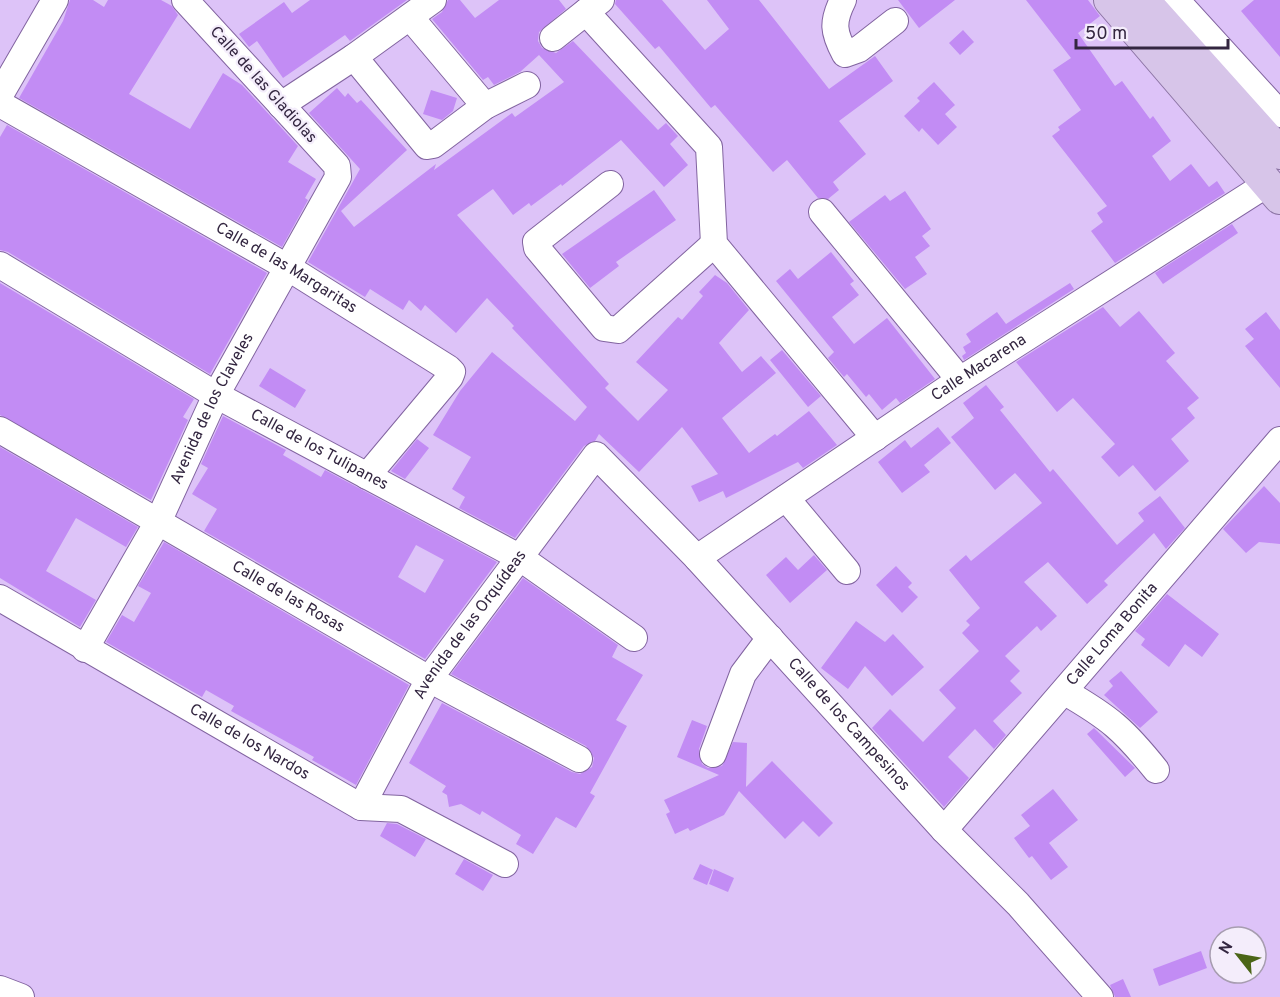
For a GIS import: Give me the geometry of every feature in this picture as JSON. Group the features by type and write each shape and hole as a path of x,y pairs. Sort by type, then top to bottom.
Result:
{"main road":[{"path":"1110,0 1274,191"},
{"path":"1143,0 1280,153"}],"street":[{"path":"0,95 55,0"},
{"name":"Calle de las Gladiolas","path":"185,0 337,166 339,172"},
{"path":"281,105 354,57 433,0"},
{"path":"843,0 835,15 835,36 845,54 859,49 896,21"},
{"path":"1176,0 1280,114"},
{"path":"552,38 593,6 709,147 714,244 876,438"},
{"path":"410,17 484,106"},
{"path":"354,57 427,146 433,146 484,106 526,85"},
{"name":"Calle de las Margaritas","path":"0,104 287,267 452,372 367,476"},
{"name":"Avenida de los Claveles","path":"86,649 159,520 216,395 339,172"},
{"path":"610,184 537,242 537,248 604,328 618,330 714,244"},
{"name":"Calle Macarena","path":"697,558 960,380 1274,191"},
{"path":"822,212 960,380"},
{"name":"Calle de los Tulipanes","path":"0,265 216,395 519,557 634,638"},
{"name":"Calle de las Rosas","path":"0,430 159,520 429,679 579,759"},
{"name":"Calle Loma Bonita","path":"944,830 1280,440"},
{"name":"Avenida de las Orquídeas","path":"361,807 429,679 596,455"},
{"name":"Calle de los Campesinos","path":"596,455 697,558 944,830 1018,904 1100,997"},
{"path":"786,498 847,571"},
{"name":"Calle de los Nardos","path":"0,598 361,807 401,809 505,864"},
{"path":"713,754 743,674 770,638"},
{"path":"1065,692 1111,719 1130,736 1156,770"},
{"path":"0,989 21,997"}],"building":[{"path":"70,0 93,0 104,7 108,0 161,0 172,6 178,15 129,94 190,129 223,73 242,85 298,146 288,162 316,179 305,198 308,200 282,247 19,98 63,21"},
{"path":"310,0 407,0 350,41 345,35 283,78 257,41 249,47 239,34 284,2 292,13"},
{"path":"448,0 460,0 475,18 499,0 559,0 566,9 539,32 538,41 542,48 556,53 573,41 658,130 666,123 678,136 670,144 688,165 664,187 621,140 562,186 561,184 531,206 529,203 513,215 493,189 457,215 609,384 605,388 638,421 668,390 636,362 678,317 682,320 703,296 699,292 715,275 727,283 749,310 719,343 742,372 761,356 776,373 722,418 749,453 775,434 777,436 809,411 837,445 803,468 798,462 726,498 723,491 699,502 691,486 718,474 682,427 639,472 599,434 595,441 584,446 515,538 459,508 465,497 452,489 471,457 433,435 460,391 492,352 575,421 587,407 512,328 514,326 487,298 456,333 425,305 421,311 409,300 403,310 370,289 365,297 308,262 360,169 309,113 337,88 345,97 348,93 357,103 361,100 407,150 341,211 354,227 436,164 434,170 512,113 515,117 564,82 539,55 520,72 494,85 488,77 483,80 432,19 442,12"},
{"path":"616,0 662,0 705,50 729,29 707,0 759,0 829,89 875,56 893,81 839,121 866,154 833,182 839,190 828,199 818,198 787,160 773,172 715,105 711,108 659,46 655,49 615,4"},
{"path":"898,0 955,0 919,28"},
{"path":"1026,0 1088,0 1100,16 1078,33 1115,86 1122,81 1150,119 1153,116 1171,141 1152,156 1170,181 1191,164 1209,187 1217,181 1225,193 1115,263 1091,231 1103,222 1097,213 1107,206 1052,136 1060,130 1058,127 1081,110 1053,70 1071,58"},
{"path":"1254,0 1280,0 1280,57 1241,11"},
{"path":"963,30 974,42 960,55 949,43"},
{"path":"934,82 955,105 945,114 957,127 938,145 922,128 919,132 904,116 920,101 917,98"},
{"path":"431,90 457,98 453,111 442,120 423,114"},
{"path":"7,125 267,273 210,374 8,252 0,250 0,137"},
{"path":"654,190 676,220 616,262 619,266 590,288 562,254"},
{"path":"905,191 931,229 922,236 930,246 915,257 927,274 905,289 849,222 885,195 890,201"},
{"path":"1232,224 1238,233 1163,284 1155,273"},
{"path":"831,252 854,281 850,284 859,295 832,317 854,344 887,318 935,379 900,403 896,398 882,410 869,394 866,397 847,374 844,377 828,358 834,352 776,281 790,269 798,279"},
{"path":"0,283 194,399 183,417 188,420 151,500 0,415"},
{"path":"1070,283 1074,289 964,360 962,356 966,353 963,347 971,342 966,334 997,312 1006,324"},
{"path":"1103,307 1120,327 1139,311 1175,353 1166,361 1199,398 1187,408 1195,418 1171,439 1189,461 1155,491 1133,465 1119,477 1101,457 1115,444 1073,398 1057,412 1016,362"},
{"path":"1266,312 1280,330 1280,388 1245,346 1254,339 1245,329"},
{"path":"782,350 821,396 808,407 770,360"},
{"path":"270,368 306,390 295,408 259,386"},
{"path":"986,385 1004,407 1000,410 1050,472 1053,469 1117,545 1144,521 1138,513 1160,496 1185,528 1166,549 1154,533 1104,581 1108,585 1087,604 1048,562 1024,582 1057,616 1041,631 1037,626 1005,656 1020,671 1010,681 1022,693 993,721 1006,735 994,749 975,729 948,757 969,778 944,807 872,728 890,709 923,742 956,708 939,690 979,651 962,633 970,625 966,621 980,608 949,570 966,555 971,561 1042,503 1015,473 995,490 951,437 974,418 963,403"},
{"path":"223,416 286,450 283,455 321,477 325,470 497,562 425,659 204,531 217,509 192,494 208,468 201,464","holes":["416,545 444,560 425,593 398,577"]},
{"path":"938,427 951,443 924,465 930,472 902,493 878,462 905,440 911,448"},
{"path":"417,439 429,448 405,479 391,471"},
{"path":"0,447 138,527 126,547 76,518 46,571 96,600 80,627 0,578"},
{"path":"1264,486 1280,503 1280,544 1259,542 1246,553 1223,529"},
{"path":"164,542 409,685 356,785 312,760 314,757 231,711 234,706 206,690 202,697 106,642 122,615 134,622 151,593 138,586"},
{"path":"814,555 827,570 790,603 766,575 786,557 798,570"},
{"path":"896,566 912,583 908,587 918,597 902,613 876,585"},
{"path":"523,578 618,645 612,657 643,675 616,720 627,726 590,793 595,796 576,828 556,817 533,854 516,844 521,835 482,811 480,815 461,804 449,807 447,795 442,792 446,786 409,763 442,703 572,772 580,774 592,767 594,758 586,746 451,674"},
{"path":"1167,594 1219,634 1202,657 1185,644 1169,667 1141,645 1145,639 1135,631"},
{"path":"856,621 885,642 893,634 924,667 892,696 865,666 848,689 821,668"},
{"path":"1121,671 1158,712 1140,728 1104,695 1113,686 1109,681"},
{"path":"692,720 707,726 699,749 702,764 708,768 722,766 733,742 747,743 746,787 772,761 833,823 819,837 803,821 785,839 739,791 724,815 690,831 688,828 675,834 666,814 670,812 664,800 719,775 677,757"},
{"path":"1094,728 1135,768 1125,777 1087,734"},
{"path":"1053,789 1078,820 1049,843 1068,867 1051,880 1032,856 1029,858 1014,838 1030,826 1021,815"},
{"path":"387,823 397,824 426,839 415,857 380,836"},
{"path":"464,859 493,875 483,891 455,874"},
{"path":"700,864 713,870 707,885 693,879"},
{"path":"714,869 734,878 728,892 709,884"},
{"path":"1201,951 1207,968 1159,986 1153,969"},
{"path":"1123,979 1131,997 1115,997 1110,985"}]}
